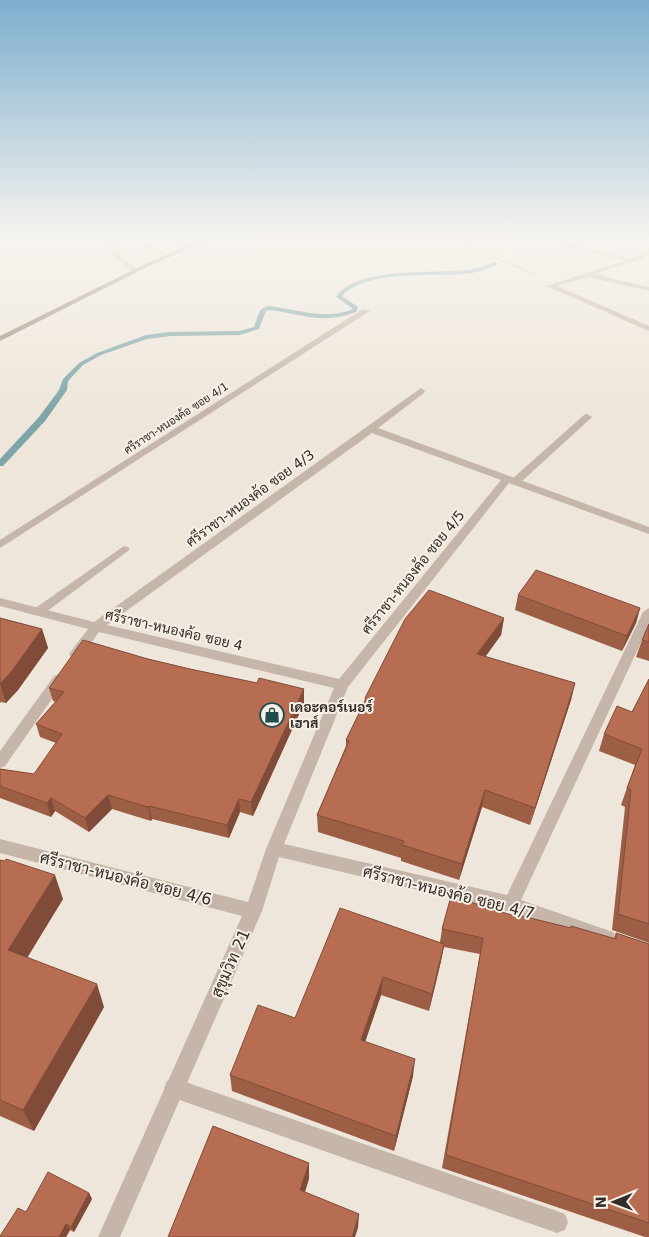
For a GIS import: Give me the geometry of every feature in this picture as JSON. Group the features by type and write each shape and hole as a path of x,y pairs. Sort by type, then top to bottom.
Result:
{"main road":[{"path":"0,339 84,297"}],"street":[{"path":"575,297 649,329"},
{"name":"ศรีราชา-หนองค้อ ซอย 4/1","path":"0,545 366,311"},
{"name":"ศรีราชา-หนองค้อ ซอย 4/3","path":"0,762 96,627 371,429 420,391"},
{"name":"ศรีราชา-หนองค้อ ซอย 4/5","path":"342,685 512,480 587,416"},
{"path":"371,429 649,531"},
{"path":"38,612 124,549"},
{"name":"ศรีราชา-หนองค้อ ซอย 4","path":"0,602 96,627 342,685"},
{"path":"511,904 649,612"},
{"name":"สุขุมวิท 21","path":"109,1237 253,911 274,850 342,685"},
{"name":"ศรีราชา-หนองค้อ ซอย 4/6","path":"0,846 253,911"},
{"name":"ศรีราชา-หนองค้อ ซอย 4/7","path":"274,850 511,904 622,943"},
{"path":"174,1088 557,1222"}],"building":[{"path":"536,570 640,608 627,636 518,595"},
{"path":"429,590 504,618 477,654 575,683 535,808 485,790 462,864 402,845 404,841 317,815 349,741 346,740 365,698 405,619"},
{"path":"0,618 42,629 12,671 0,684"},
{"path":"649,624 649,642 642,640"},
{"path":"83,640 190,669 257,683 259,678 304,689 251,802 239,799 227,825 148,807 108,795 85,818 51,798 47,803 0,786 0,769 34,774 62,734 36,724 64,692 49,688"},
{"path":"649,679 649,924 618,914 631,790 627,788 642,749 604,734 617,706 632,712"},
{"path":"6,859 55,875 8,950 97,984 23,1110 0,1100 0,860 5,861"},
{"path":"451,896 521,918 522,916 571,928 571,926 616,939 616,933 649,944 649,1223 446,1155 483,938 442,929"},
{"path":"340,908 444,944 432,994 383,977 361,1040 415,1059 396,1136 230,1075 258,1005 295,1018"},
{"path":"213,1126 309,1163 300,1190 359,1214 352,1237 168,1237"},
{"path":"48,1172 89,1193 71,1227 66,1224 59,1237 0,1236 18,1208 26,1212"}],"waterway":[{"path":"0,464 42,419 63,390 65,380 81,364 99,354 146,337 170,334 239,333 257,328 263,310 268,308 321,317 331,317 354,311 355,307 339,297"}],"place":[{"name":"เดอะคอร์เนอร์ เฮาส์","path":"272,715"}]}
